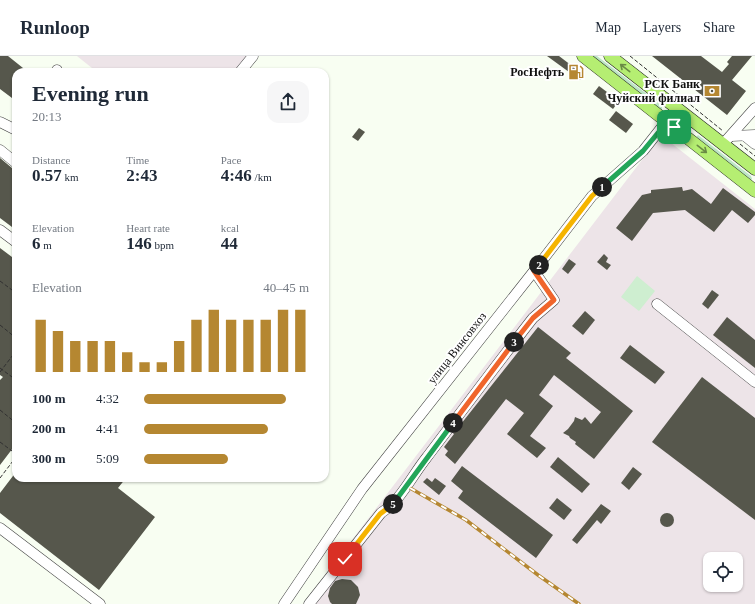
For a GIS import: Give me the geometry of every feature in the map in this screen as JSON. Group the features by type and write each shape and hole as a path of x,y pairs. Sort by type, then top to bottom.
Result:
{"main road":[{"path":"583,56 754,189"},
{"path":"610,56 678,108 727,140 755,169"}],"street":[{"path":"243,68 253,56"},
{"name":"улица Винсовхоз","path":"284,604 362,489 592,196 643,151 678,108"},
{"path":"727,140 755,108"},
{"path":"0,122 12,126"},
{"path":"727,140 750,135 755,144"},
{"path":"0,150 12,160"},
{"path":"0,230 12,239"},
{"path":"309,604 380,514 391,506 402,494 420,465 533,318 554,300 534,271"},
{"path":"657,304 755,382"},
{"path":"0,528 100,604"}],"path":[{"path":"630,56 727,140 755,156"},
{"path":"0,281 12,291"},
{"path":"0,325 12,335"},
{"path":"0,372 12,356"},
{"path":"1,369 12,377"},
{"path":"0,410 12,420"},
{"path":"0,442 12,451"},
{"path":"0,478 12,462"}],"shaded area":[{"path":"77,56 250,56 240,68 92,68"},
{"path":"661,135 755,209 755,604 303,604"}],"green space":[{"path":"591,56 597,56 660,104 662,106 662,110 661,111"},
{"path":"698,135 751,176 752,179 750,181 695,138"},
{"path":"637,276 655,291 639,311 621,297"}],"building":[{"path":"0,56 8,56 23,68 12,68 12,98 0,89"},
{"path":"547,56 559,56 584,75 580,80"},
{"path":"652,56 701,56 722,72 729,64 727,62 732,56 752,56 732,80 746,91 727,115"},
{"path":"599,86 619,101 613,109 593,94"},
{"path":"616,111 633,124 626,133 609,120"},
{"path":"359,128 365,132 358,141 352,137"},
{"path":"0,158 12,168 12,227 0,218"},
{"path":"682,187 683,191 692,189 711,204 723,188 755,212 755,215 748,223 732,210 714,232 685,210 653,213 632,241 616,228 642,195 651,193 651,190"},
{"path":"0,248 12,257 12,449 0,465 0,380 3,377 0,375"},
{"path":"604,254 608,258 606,262 611,265 607,270 597,262"},
{"path":"569,259 576,264 568,274 562,269"},
{"path":"712,290 719,295 708,309 702,304"},
{"path":"585,311 595,320 583,335 572,326"},
{"path":"727,317 755,340 755,368 713,335"},
{"path":"538,327 571,353 566,358 633,411 594,459 575,444 576,442 569,436 563,433 574,421 575,417 582,420 585,417 591,424 601,412 554,375 539,395 553,406 530,436 546,448 537,458 507,434 524,413 506,399 455,464 445,455 448,451 444,447"},
{"path":"630,345 665,372 655,384 620,358"},
{"path":"702,377 755,418 755,520 652,442"},
{"path":"558,457 590,484 582,493 550,467"},
{"path":"462,466 553,535 536,558 458,498 463,491 451,481"},
{"path":"633,467 642,474 629,490 621,483"},
{"path":"12,477 12,482 123,482 118,488 155,517 99,590 0,513 0,493"},
{"path":"427,478 432,482 435,478 446,486 439,495 423,482"},
{"path":"557,498 572,510 564,520 549,508"},
{"path":"601,504 611,511 601,524 597,520 577,544 572,540"},
{"path":"664,513 670,513 674,517 674,523 670,527 664,527 660,523 660,517"},
{"path":"342,579 351,580 358,587 360,595 356,604 332,604 330,602 328,596 330,588 335,581"}],"railway":[{"path":"410,488 466,520 579,604"}],"place":[{"name":"РосНефть","path":"576,72"},
{"name":"РСК Банк Чуйский филиал","path":"712,91"}],"route":[{"path":"345,559 380,514 391,506 402,494 420,465 533,318 554,300 534,271 592,196 643,151 667,122 674,127"}]}
